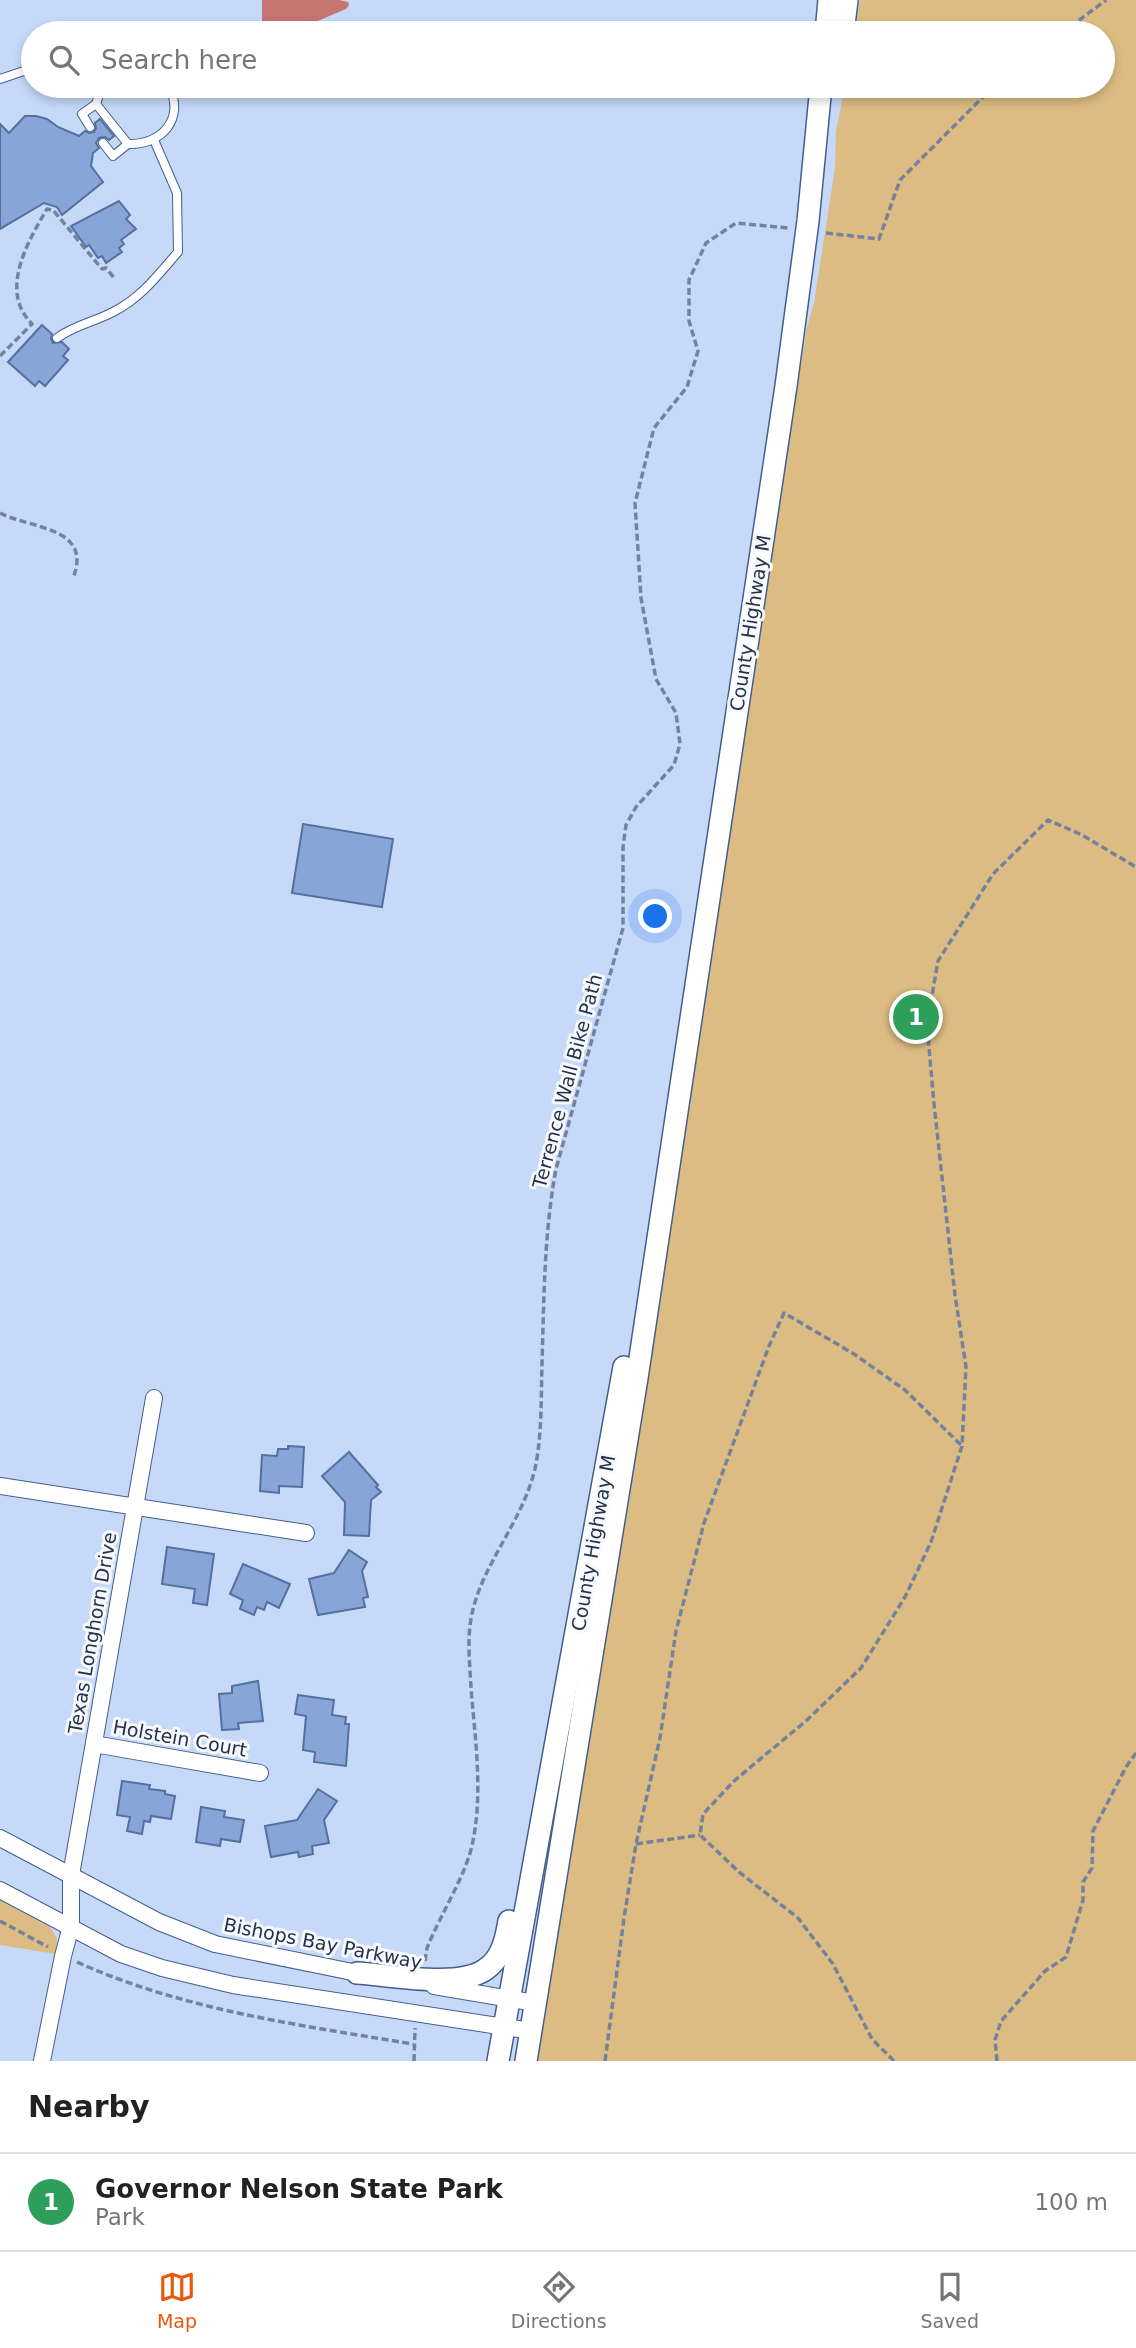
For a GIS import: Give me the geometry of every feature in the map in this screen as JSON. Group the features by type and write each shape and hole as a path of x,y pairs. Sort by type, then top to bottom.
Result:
{"main road":[{"path":"827,21 829,0"},
{"path":"845,21 848,0"},
{"name":"County Highway M","path":"526,2061 639,1365 786,386 807,227 820,98"},
{"name":"County Highway M","path":"807,227 817,187 832,98"},
{"name":"County Highway M","path":"498,2061 663,1144 689,1025"},
{"path":"357,1973 450,1979 485,1971 494,1962 504,1945 524,1835 566,1689"}],"street":[{"name":"Texas Longhorn Drive","path":"42,2061 71,1926 71,1875 154,1398"},
{"path":"0,1486 306,1533"},
{"name":"Holstein Court","path":"94,1744 260,1773"},
{"name":"Bishops Bay Parkway","path":"0,1838 159,1922 215,1944 357,1973 536,2003"},
{"path":"0,1889 121,1954 192,1976 233,1985 531,2031"}],"lane":[{"path":"0,79 21,72"},
{"path":"90,127 82,114 96,104 98,98"},
{"path":"103,143 113,156 128,144 154,140 172,120 173,98"},
{"path":"96,104 128,144"},
{"path":"57,338 72,327 113,312 143,294 178,252 177,193 154,140"}],"path":[{"path":"1078,21 1106,0"},
{"name":"Terrence Wall Bike Path","path":"422,1978 427,1948 473,1844 477,1810 477,1767 469,1661 471,1620 480,1590 529,1492 536,1461 541,1408 545,1249 550,1199 623,928 623,847 626,825 636,807 674,765 680,744 676,713 656,680 641,598 635,503 654,428 687,387 698,351 689,320 689,280 706,243 736,223 807,227 879,239 900,180 982,98"},
{"path":"21,245 47,209 53,210 102,270 106,268 115,279"},
{"path":"0,356 32,324 18,315"},
{"path":"0,513 48,529 70,540 78,552 78,565 73,578"},
{"path":"700,1835 704,1814 734,1781 807,1720 861,1668 905,1597 931,1542 962,1446 966,1367 933,1104 927,1025 939,961 993,874 1048,820 1082,835 1136,867"},
{"path":"605,2061 636,1844 660,1738 676,1632 704,1523 769,1346 784,1313 854,1354 905,1390 962,1446"},
{"path":"997,2061 995,2040 1001,2021 1045,1971 1066,1957 1083,1900 1083,1882 1091,1868 1093,1831 1136,1753"},
{"path":"636,1844 700,1835"},
{"path":"700,1835 739,1872 798,1918 832,1964 873,2039 894,2061"},
{"path":"0,1921 63,1956 102,1973 190,2003 413,2044"},
{"path":"414,2061 416,2013"}],"shaded area":[{"path":"262,0 339,0 348,2 349,5 346,9 318,21 262,21"},
{"path":"860,0 1136,0 1136,2061 532,2061 778,506 807,327 814,303 835,168 836,131 843,98 1115,98 1115,21 856,21"},
{"path":"0,1900 50,1927 57,1938 56,1954 0,1945"}],"building":[{"path":"25,116 47,119 79,136 85,131 94,132 95,123 100,119 114,136 109,140 105,137 99,138 96,143 99,148 93,153 91,166 103,182 62,215 57,207 44,203 0,229 0,124 9,133"},
{"path":"119,201 130,215 126,219 136,229 121,240 124,244 119,248 122,252 106,263 102,256 98,258 89,245 86,247 71,226"},
{"path":"42,325 52,334 53,343 62,342 69,349 63,356 68,360 45,386 39,381 35,386 8,362"},
{"path":"303,824 393,839 382,907 292,893"},
{"path":"288,1446 304,1447 302,1487 279,1486 279,1493 260,1491 262,1455 277,1456 278,1449 288,1449"},
{"path":"349,1452 381,1492 371,1500 369,1536 344,1535 345,1502 322,1476"},
{"path":"167,1547 214,1554 207,1605 193,1603 195,1589 162,1584"},
{"path":"349,1550 367,1562 362,1571 368,1597 363,1598 365,1607 318,1615 309,1579 334,1573"},
{"path":"243,1564 290,1584 279,1608 267,1602 264,1610 257,1607 254,1615 240,1609 243,1600 230,1594"},
{"path":"258,1681 263,1721 238,1723 239,1729 222,1730 219,1694 232,1693 232,1686"},
{"path":"298,1695 334,1700 332,1715 346,1717 345,1724 349,1724 346,1766 314,1762 315,1752 303,1750 306,1716 295,1714"},
{"path":"122,1781 150,1785 149,1789 165,1791 165,1794 175,1796 171,1819 151,1816 150,1822 144,1821 142,1834 127,1831 130,1817 117,1815"},
{"path":"318,1789 337,1801 324,1820 329,1843 312,1846 313,1854 299,1857 298,1852 271,1857 265,1826 297,1820"},
{"path":"201,1807 225,1811 224,1817 244,1820 240,1842 221,1839 220,1846 196,1842"}],"place":[{"name":"Governor Nelson State Park","path":"916,1017"}]}
